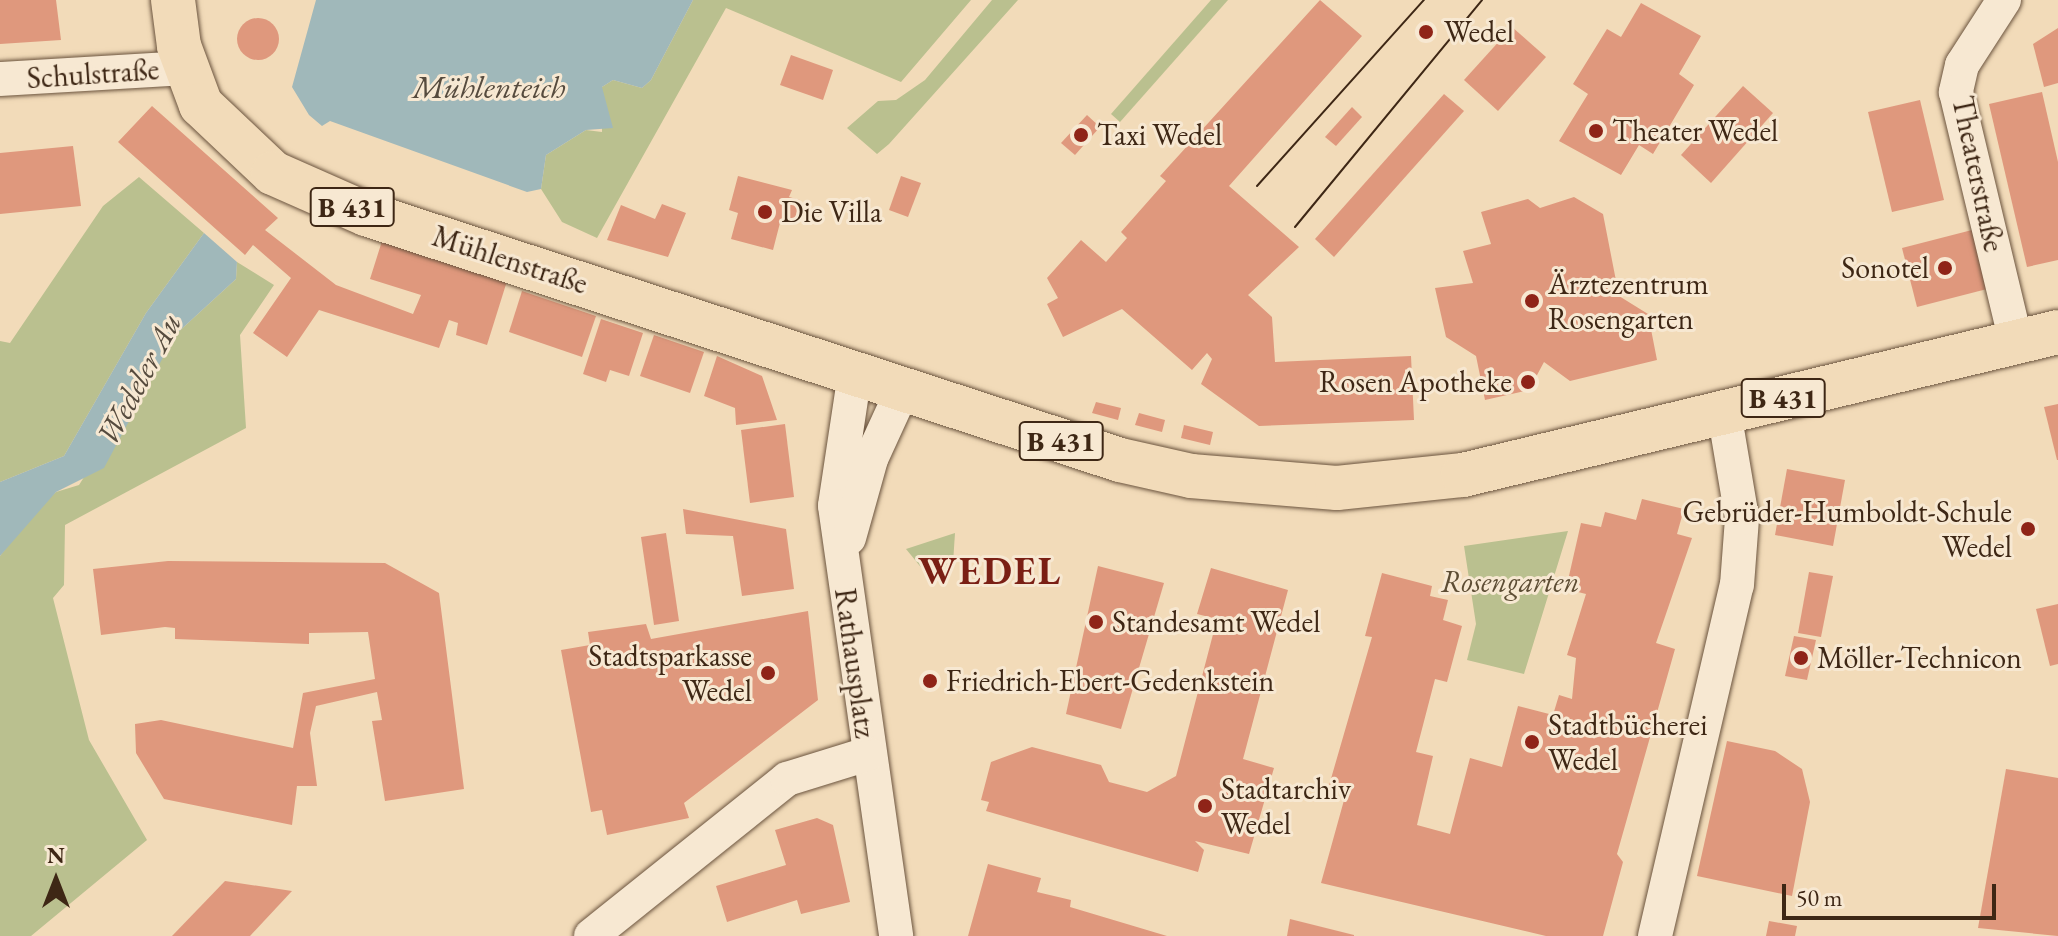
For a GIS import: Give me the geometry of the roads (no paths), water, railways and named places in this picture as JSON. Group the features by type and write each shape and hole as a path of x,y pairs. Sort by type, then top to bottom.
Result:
{"main road":[{"name":"Mühlenstraße","path":"173,0 186,68 201,105 273,173 366,214 903,389"},
{"name":"B 431","path":"903,389 1120,460 1259,487 1390,486 1463,475 2058,332"}],"street":[{"name":"Theaterstraße","path":"2005,5 1962,65 1956,92 2016,342"},
{"name":"Schulstraße","path":"0,79 186,68"},
{"name":"Rathausplatz","path":"855,373 835,484 842,573 868,754 887,832 896,936"},
{"name":"Rathausplatz","path":"842,573 855,503 903,389"},
{"path":"1655,936 1737,585 1742,518 1724,412"},
{"path":"591,936 787,779 868,754"}],"water":[{"name":"Mühlenteich","path":"316,0 693,0 651,80 642,88 613,80 602,87 613,128 586,130 546,155 541,189 527,192 330,121 322,126 309,115 292,87"},
{"name":"Wedeler Au","path":"204,233 237,262 236,279 175,335 104,468 56,492 0,556 0,482 64,456 146,313"}],"tram line":[{"path":"1257,186 1424,0"},
{"path":"1295,227 1482,0"}],"place":[{"name":"Wedel","path":"1426,32"},
{"name":"Theater Wedel","path":"1596,131"},
{"name":"Taxi Wedel","path":"1081,135"},
{"name":"Die Villa","path":"765,212"},
{"name":"Sonotel","path":"1945,268"},
{"name":"Ärztezentrum Rosengarten","path":"1532,301"},
{"name":"Rosen Apotheke","path":"1528,382"},
{"name":"Gebrüder-Humboldt-Schule Wedel","path":"2028,529"},
{"name":"Standesamt Wedel","path":"1096,622"},
{"name":"Möller-Technicon","path":"1801,658"},
{"name":"Stadtsparkasse Wedel","path":"768,673"},
{"name":"Friedrich-Ebert-Gedenkstein","path":"930,681"},
{"name":"Stadtbücherei Wedel","path":"1532,742"},
{"name":"Stadtarchiv Wedel","path":"1205,806"}],"district":[{"name":"WEDEL","path":"990,571"}],"park label":[{"name":"Rosengarten","path":"1510,582"}]}
